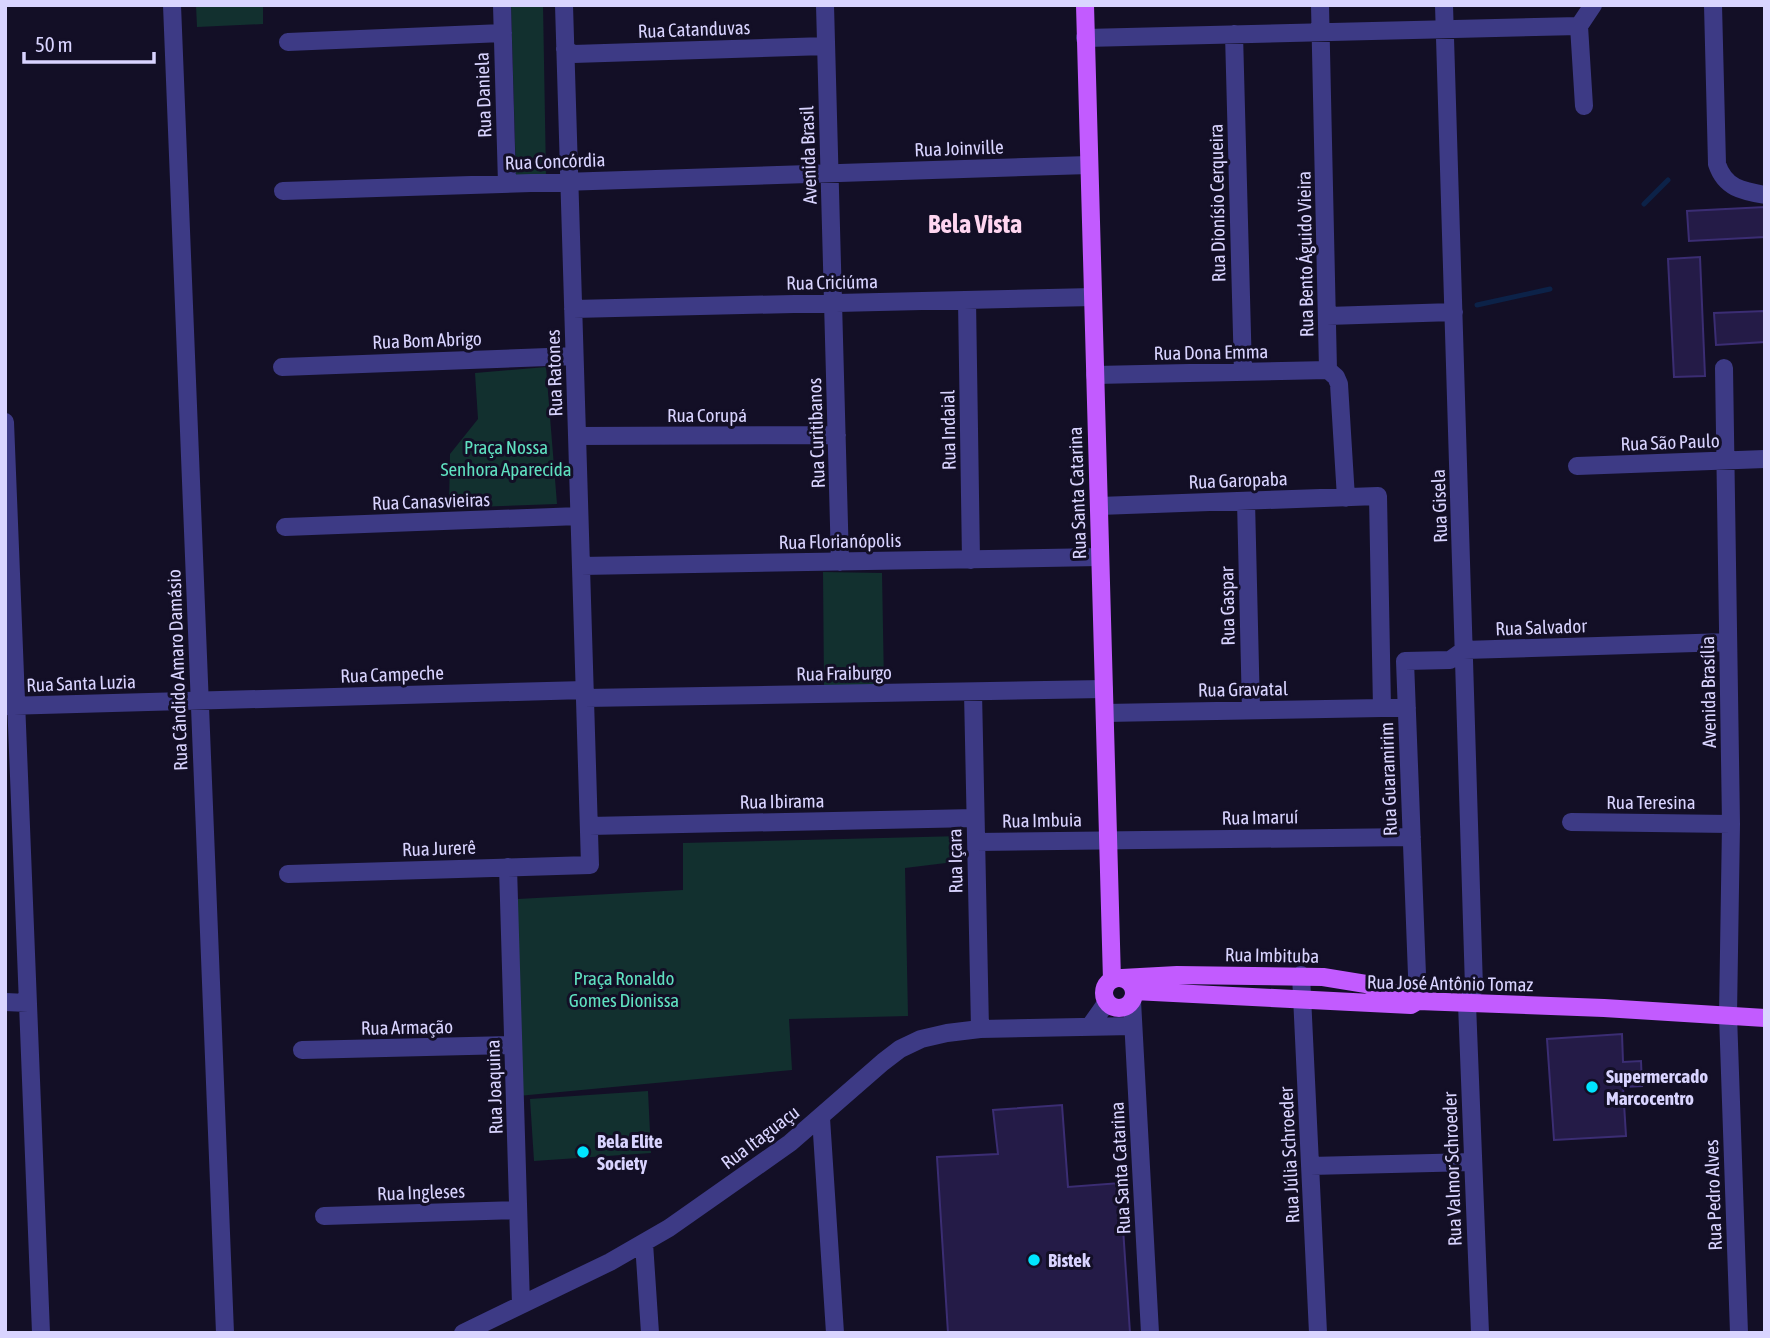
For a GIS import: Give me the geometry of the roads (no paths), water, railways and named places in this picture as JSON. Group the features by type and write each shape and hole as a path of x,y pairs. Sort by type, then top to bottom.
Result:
{"main road":[{"name":"Rua Santa Catarina","path":"1084,5 1108,840 1125,987"},
{"name":"Rua Imbituba","path":"1125,987 1177,975 1301,975 1344,979 1418,1001"},
{"name":"Rua José Antônio Tomaz","path":"1125,987 1411,1005 1418,1001 1765,1017"},
{"path":"1125,987 1120,1008 1107,1002 1105,989 1125,987"}],"street":[{"name":"Rua Cândido Amaro Damásio","path":"172,5 225,1333"},
{"name":"Rua Daniela","path":"502,5 507,184"},
{"name":"Rua Ratones","path":"564,5 590,865"},
{"name":"Avenida Brasil","path":"825,5 833,303"},
{"name":"Rua Bento Águido Vieira","path":"1320,5 1328,370 1339,384 1346,498"},
{"name":"Rua Gisela","path":"1444,5 1475,988 1466,1003"},
{"path":"1584,106 1578,26 1593,5"},
{"path":"1713,5 1717,164 1721,176 1732,186 1765,195"},
{"path":"1086,38 1578,26"},
{"path":"288,42 503,33"},
{"name":"Rua Dionísio Cerqueira","path":"1234,34 1242,372"},
{"name":"Rua Catanduvas","path":"565,49 573,54 826,46"},
{"name":"Rua Joinville","path":"830,173 1089,164"},
{"name":"Rua Concórdia","path":"283,191 830,173"},
{"name":"Rua Criciúma","path":"573,309 1093,297"},
{"name":"Rua Indaial","path":"967,300 971,560"},
{"name":"Rua Curitibanos","path":"833,303 840,562"},
{"path":"1327,316 1454,312"},
{"name":"Rua Bom Abrigo","path":"282,367 574,356"},
{"name":"Avenida Brasília","path":"1724,369 1731,824 1728,1015"},
{"name":"Rua Dona Emma","path":"1095,375 1328,370"},
{"path":"5,422 11,706 28,1003 41,1333"},
{"name":"Rua Corupá","path":"577,436 837,435"},
{"name":"Rua São Paulo","path":"1577,466 1765,459"},
{"name":"Rua Garopaba","path":"1099,506 1378,496"},
{"name":"Rua Guaramirim","path":"1378,496 1382,708 1407,708 1418,1001"},
{"name":"Rua Gaspar","path":"1246,501 1251,710"},
{"name":"Rua Canasvieiras","path":"285,527 579,516"},
{"name":"Rua Florianópolis","path":"581,566 1100,557"},
{"name":"Rua Salvador","path":"1407,708 1405,661 1450,660 1464,650 1728,642"},
{"name":"Rua Fraiburgo","path":"585,694 1104,689"},
{"name":"Rua Içara","path":"973,692 980,1029"},
{"name":"Rua Campeche","path":"200,700 585,694"},
{"name":"Rua Santa Luzia","path":"11,706 200,700"},
{"name":"Rua Gravatal","path":"1105,713 1382,708"},
{"name":"Rua Ibirama","path":"589,826 975,818"},
{"name":"Rua Teresina","path":"1571,822 1731,824"},
{"name":"Rua Imaruí","path":"1108,840 1412,837"},
{"name":"Rua Imbuia","path":"976,842 1108,840"},
{"name":"Rua Jurerê","path":"288,874 590,865"},
{"name":"Rua Joaquina","path":"508,867 521,1305"},
{"name":"Rua Júlia Schroeder","path":"1301,975 1318,1333"},
{"name":"Rua Santa Catarina","path":"1125,987 1133,1026 1150,1333"},
{"path":"5,1002 28,1003"},
{"path":"1090,1026 1107,1002"},
{"name":"Rua Valmor Schroeder","path":"1466,1003 1480,1333"},
{"name":"Rua Pedro Alves","path":"1728,1015 1739,1333"},
{"name":"Rua Itaguaçu","path":"463,1333 644,1243 756,1168 821,1118 900,1049 934,1035 980,1029 1133,1026"},
{"name":"Rua Armação","path":"302,1051 513,1045"},
{"path":"821,1118 835,1333"},
{"path":"1310,1166 1473,1162"},
{"name":"Rua Ingleses","path":"324,1216 518,1210"},
{"path":"644,1243 650,1333"}],"waterway":[{"path":"1644,204 1668,180"},
{"path":"1477,305 1550,289"}],"place":[{"name":"Supermercado Marcocentro","path":"1592,1087"},
{"name":"Bela Elite Society","path":"583,1152"},
{"name":"Bistek","path":"1034,1260"}],"district":[{"name":"Bela Vista","path":"975,224"}],"park label":[{"name":"Praça Nossa Senhora Aparecida","path":"506,458"},
{"name":"Praça Ronaldo Gomes Dionissa","path":"624,989"}]}
